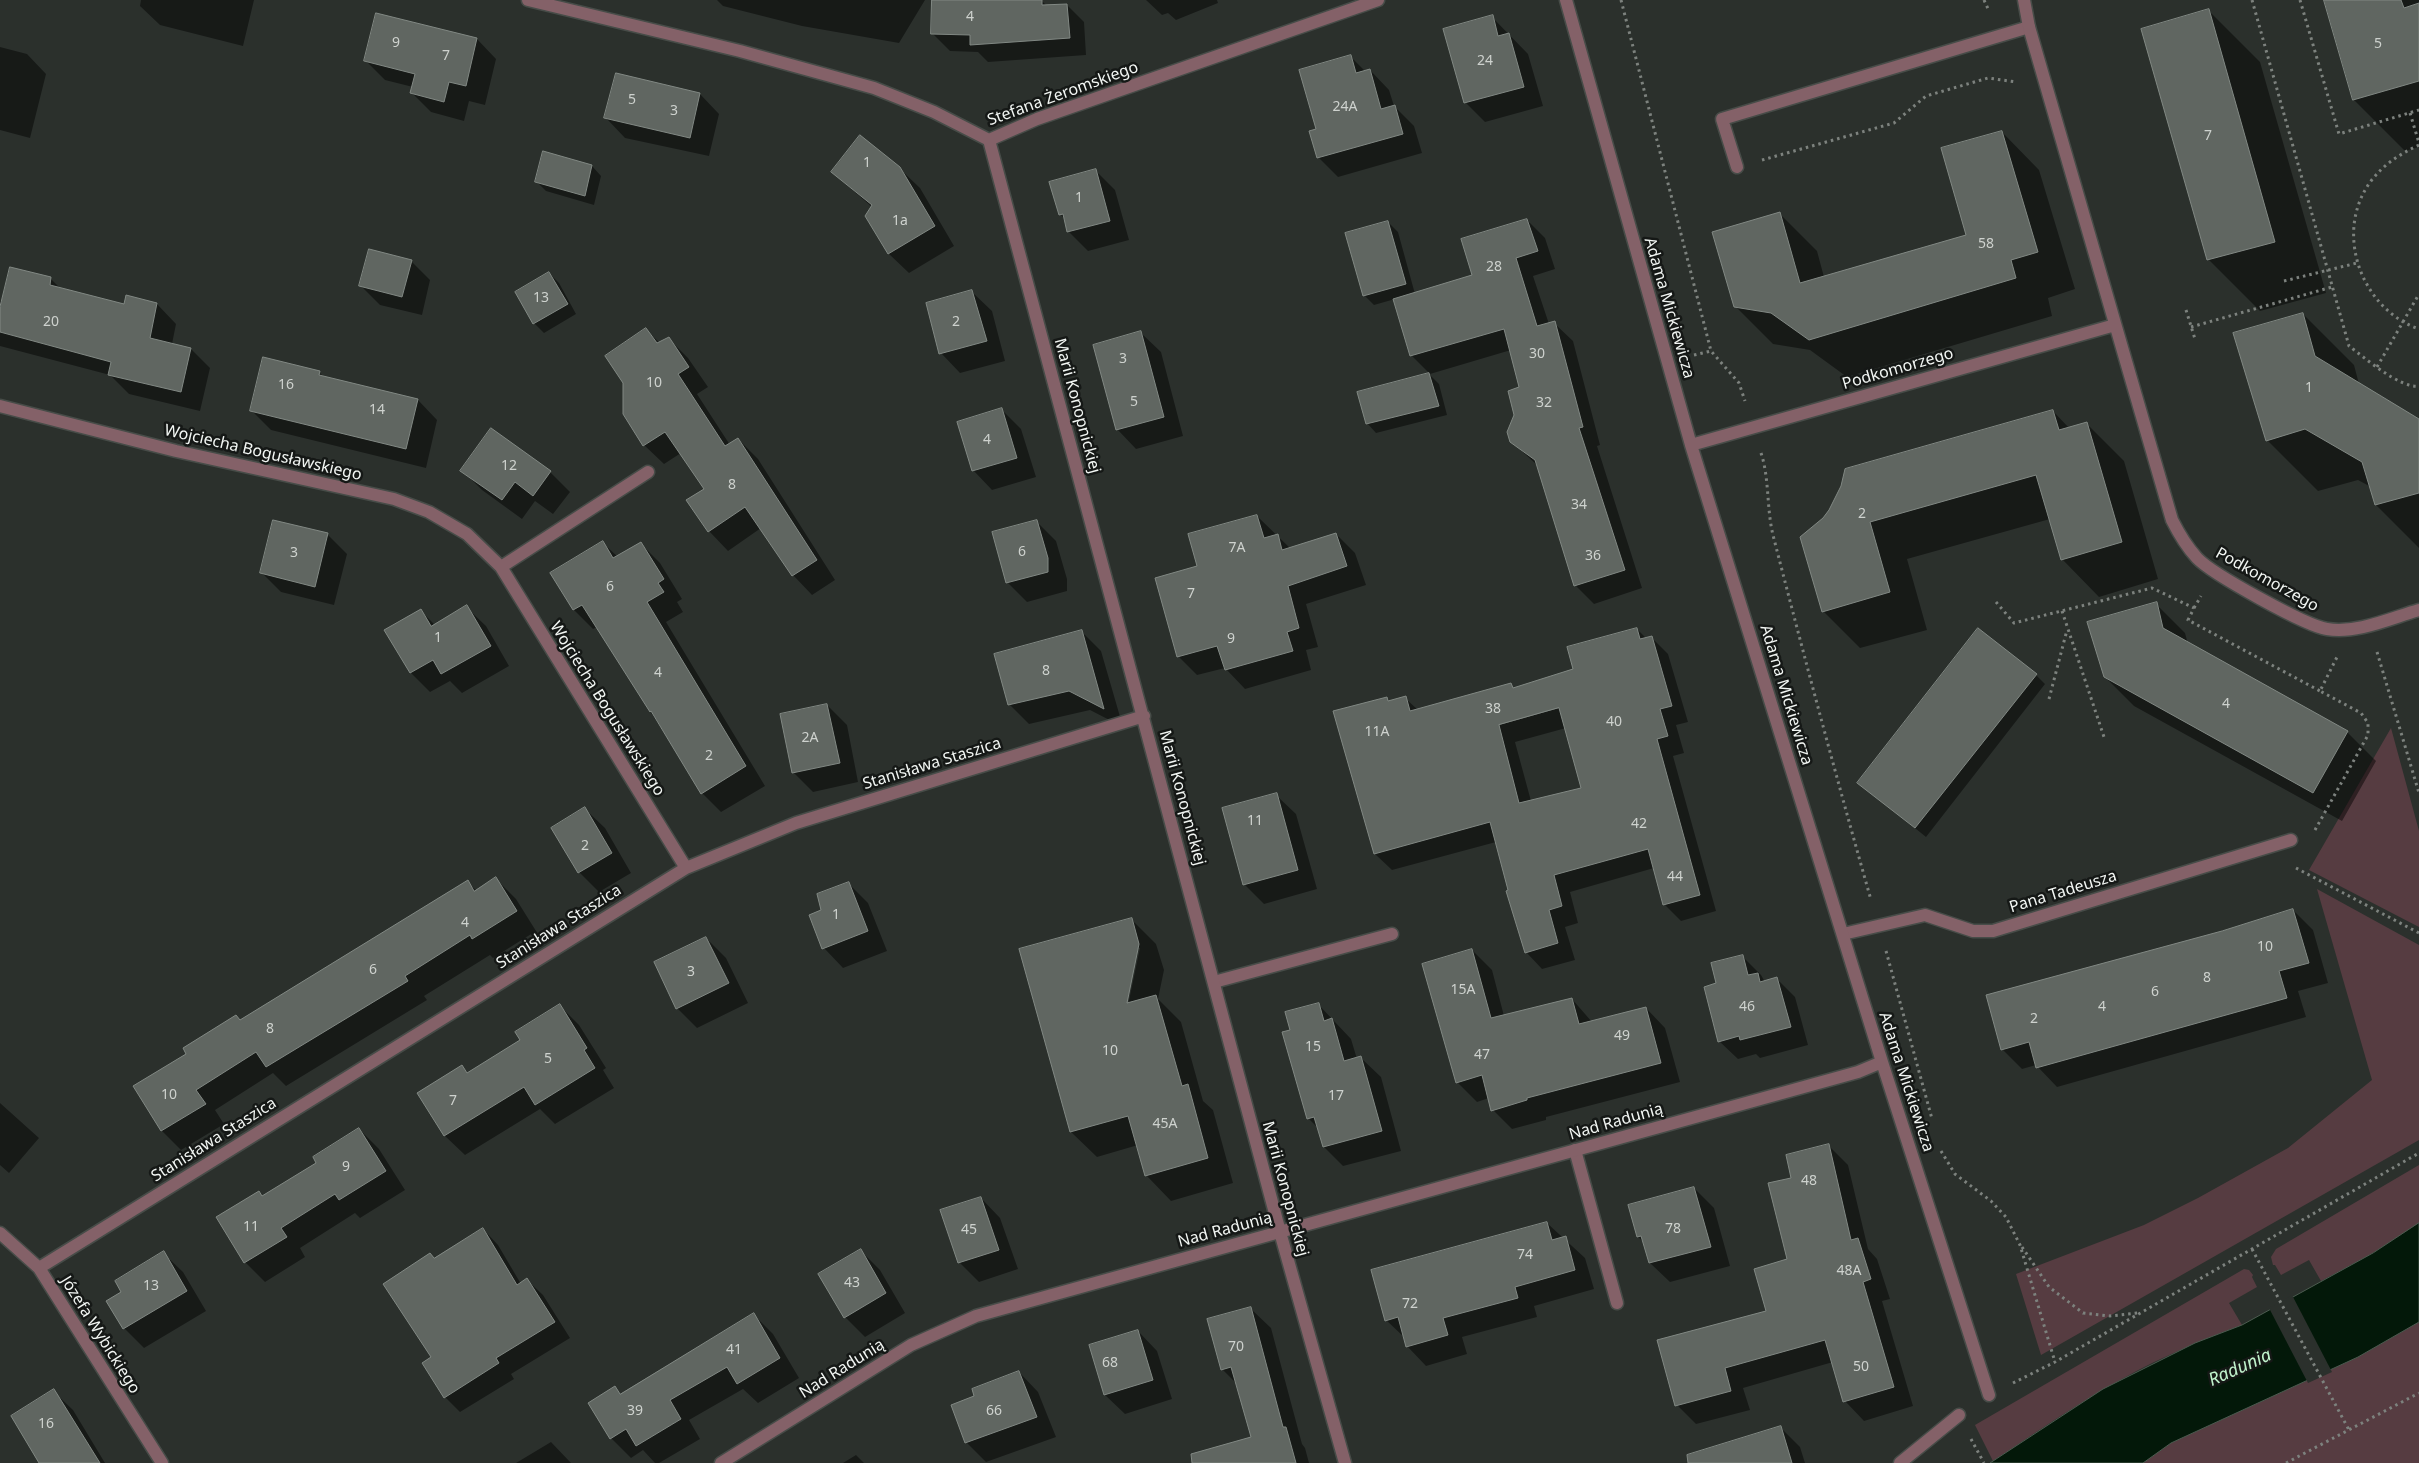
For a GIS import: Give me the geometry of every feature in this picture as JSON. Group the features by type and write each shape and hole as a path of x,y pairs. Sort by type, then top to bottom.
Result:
{"street":[{"name":"Stefana Żeromskiego","path":"528,0 740,51 874,88 934,112 989,140 1038,119 1378,0"},
{"name":"Adama Mickiewicza","path":"1566,0 1691,445 1882,1062 1989,1396"},
{"name":"Podkomorzego","path":"2023,0 2043,76 2172,520 2183,541 2198,560 2218,574 2308,624 2327,630 2348,630 2419,610"},
{"path":"1737,167 1722,119 2029,27"},
{"name":"Marii Konopnickiej","path":"989,140 1280,1232 1345,1463"},
{"name":"Podkomorzego","path":"1691,445 2115,324"},
{"name":"Wojciecha Bogusławskiego","path":"0,406 176,451 394,499 429,512 468,534 501,567 686,868"},
{"path":"501,567 648,472"},
{"name":"Stanisława Staszica","path":"39,1268 686,868 796,823 1144,716"},
{"name":"Pana Tadeusza","path":"1843,934 1925,915 1973,931 1992,931 2290,840"},
{"path":"1214,982 1392,934"},
{"name":"Nad Radunią","path":"721,1463 911,1345 976,1316 1858,1072 1882,1062"},
{"path":"1575,1150 1617,1303"},
{"name":"Józefa Wybickiego","path":"0,1233 39,1268 162,1463"},
{"path":"1900,1463 1959,1415"}],"path":[{"path":"1622,0 1711,350 1739,383"},
{"path":"2252,0 2349,346 2377,367 2412,387 2419,386"},
{"path":"2300,0 2338,134 2419,110"},
{"path":"1737,167 1894,123 1926,96 1988,78 2020,82 2043,76"},
{"path":"2410,113 2419,144 2400,154 2384,166 2370,182 2360,201 2355,221 2353,242 2357,263 2374,297 2403,322 2419,329"},
{"path":"2284,281 2357,263"},
{"path":"2191,327 2332,288"},
{"path":"2377,367 2419,294"},
{"path":"2186,310 2195,339"},
{"path":"1996,602 2014,623 2152,588 2194,608 2188,620 2361,713 2368,723 2368,735 2314,831 2290,840"},
{"path":"2062,611 2104,737"},
{"path":"2369,625 2419,793"},
{"path":"2049,699 2067,630"},
{"path":"2320,691 2337,657 2345,655"},
{"path":"2276,844 2289,864 2419,933"},
{"path":"2055,1362 2419,1153"},
{"path":"2020,1244 2049,1287 2083,1313 2110,1316 2141,1312"},
{"path":"2252,1249 2349,1430"},
{"path":"2286,1463 2419,1393"},
{"path":"1974,1443 1984,1463"}],"shaded area":[{"path":"2391,728 2419,831 2419,927 2309,870"},
{"path":"2317,889 2419,945 2419,1140 2041,1355 2016,1274 2144,1225 2198,1198 2288,1148 2372,1080"},
{"path":"2419,1165 2419,1223 2373,1253 2321,1281 2309,1260 2281,1275 2275,1265 2273,1265 2271,1257 2276,1249"},
{"path":"2244,1269 2249,1270 2253,1275 2252,1277 2257,1287 2229,1303 2242,1325 2171,1354 2120,1380 1993,1461 1975,1425"},
{"path":"2419,1322 2419,1463 2143,1463 2171,1443 2358,1357"}],"water":[{"name":"Radunia","path":"2419,1223 2419,1322 2358,1357 2171,1443 2143,1463 1990,1463 2103,1389 2195,1343 2242,1325 2373,1253"}],"pier":[{"path":"2292,1295 2332,1372 2308,1383 2269,1308"}],"building":[{"path":"932,0 1042,0 1042,5 1067,4 1070,38 970,45 970,35 931,34"},
{"path":"2324,0 2401,0 2404,8 2419,3 2419,81 2353,100"},
{"path":"2209,9 2275,242 2207,260 2141,29"},
{"path":"376,13 477,38 466,86 449,82 444,102 410,93 415,74 364,61"},
{"path":"1493,15 1498,36 1509,33 1524,87 1464,103 1443,29"},
{"path":"1351,55 1356,73 1370,69 1381,109 1395,105 1403,134 1317,158 1309,131 1316,129 1299,70"},
{"path":"616,73 700,93 690,138 604,118"},
{"path":"2002,131 2038,252 2011,260 2016,278 1809,340 1771,313 1734,307 1712,232 1780,212 1800,283 1966,235 1941,148"},
{"path":"860,135 900,167 935,226 888,254 865,216 872,205 831,172"},
{"path":"543,151 592,165 585,196 535,182"},
{"path":"1096,169 1110,221 1067,232 1063,214 1059,215 1049,182"},
{"path":"1527,219 1538,251 1516,258 1537,326 1555,321 1583,427 1579,428 1625,570 1574,586 1535,460 1510,442 1507,432 1514,415 1508,391 1519,387 1504,329 1410,356 1393,299 1472,275 1461,239"},
{"path":"1388,221 1406,284 1363,296 1345,233"},
{"path":"369,249 412,260 402,297 359,286"},
{"path":"10,267 51,277 50,285 124,304 126,295 157,303 150,338 191,348 181,392 108,375 111,362 0,332 0,307"},
{"path":"549,272 568,304 533,324 515,292"},
{"path":"972,290 987,341 939,354 926,303"},
{"path":"2303,313 2315,356 2419,419 2419,493 2375,505 2362,462 2305,429 2266,441 2233,333"},
{"path":"646,328 657,343 669,337 689,367 678,374 725,446 738,438 817,560 792,576 745,507 708,532 686,500 704,489 665,432 643,446 623,414 623,383 605,356"},
{"path":"1141,331 1164,417 1116,430 1093,345"},
{"path":"263,357 320,371 319,375 418,399 406,449 250,411"},
{"path":"1429,373 1439,406 1366,424 1357,392"},
{"path":"1002,408 1017,458 972,471 957,422"},
{"path":"2053,410 2059,430 2087,422 2122,542 2061,560 2036,475 1870,522 1890,592 1822,612 1800,537 1823,518 1829,510 1841,486 1845,469"},
{"path":"491,428 551,471 533,496 515,482 502,500 460,471"},
{"path":"1257,515 1264,538 1278,534 1282,550 1336,533 1347,566 1288,586 1299,628 1287,632 1293,651 1225,670 1217,646 1177,657 1155,578 1197,566 1188,534"},
{"path":"273,520 328,533 315,587 260,573"},
{"path":"1037,520 1048,558 1048,572 1006,583 992,532"},
{"path":"603,541 613,558 641,542 664,579 658,583 664,592 647,602 746,766 701,794 651,711 582,605 573,610 550,573"},
{"path":"2157,602 2163,628 2348,731 2313,793 2104,677 2087,622"},
{"path":"467,605 491,646 441,674 433,660 410,673 384,630 421,609 431,626"},
{"path":"1637,628 1640,639 1652,636 1672,706 1660,709 1668,736 1657,739 1700,895 1663,905 1648,849 1554,875 1562,906 1549,910 1558,943 1525,953 1506,891 1508,890 1490,822 1374,854 1333,711 1387,697 1388,701 1406,696 1410,711 1511,683 1513,688 1573,669 1567,647","holes":["1559,708 1581,788 1519,803 1499,725"]},
{"path":"1978,628 2037,674 1915,828 1857,783"},
{"path":"1082,630 1104,709 1069,691 1008,705 994,654"},
{"path":"827,704 840,763 792,773 780,714"},
{"path":"1277,793 1298,870 1243,885 1222,808"},
{"path":"585,807 612,853 578,873 551,828"},
{"path":"496,877 517,911 472,939 470,935 405,976 408,981 266,1067 256,1052 196,1090 206,1104 161,1131 133,1086 186,1054 183,1048 236,1015 240,1020 468,880 474,891"},
{"path":"849,882 868,931 822,949 809,915 821,910 817,894"},
{"path":"2293,909 2309,963 2279,971 2287,998 2036,1068 2029,1042 2001,1050 1986,995 2222,931"},
{"path":"1132,918 1139,944 1127,1003 1156,995 1182,1086 1188,1084 1208,1158 1145,1176 1128,1116 1070,1132 1019,949"},
{"path":"706,937 729,983 676,1009 654,962"},
{"path":"1472,949 1491,1018 1572,998 1579,1024 1646,1007 1661,1063 1527,1098 1527,1100 1491,1111 1482,1075 1456,1083 1422,964"},
{"path":"1743,955 1748,975 1758,973 1760,982 1777,977 1791,1027 1740,1040 1739,1036 1718,1042 1704,987 1716,983 1711,963"},
{"path":"1319,1003 1324,1021 1332,1018 1344,1061 1361,1056 1382,1131 1323,1147 1314,1117 1307,1119 1282,1032 1290,1030 1285,1012"},
{"path":"560,1004 587,1048 584,1050 595,1068 535,1105 524,1087 444,1136 417,1093 462,1065 467,1073 520,1040 515,1032"},
{"path":"359,1128 386,1171 339,1200 335,1194 281,1228 287,1237 244,1263 216,1217 259,1191 262,1196 316,1163 313,1157"},
{"path":"1829,1144 1851,1240 1858,1238 1871,1279 1863,1282 1894,1387 1843,1402 1825,1340 1725,1368 1731,1391 1675,1406 1657,1340 1766,1311 1754,1269 1787,1259 1768,1183 1791,1178 1786,1155"},
{"path":"1694,1187 1711,1247 1649,1263 1641,1236 1637,1237 1628,1205"},
{"path":"981,1197 999,1250 958,1263 940,1210"},
{"path":"1547,1222 1552,1240 1566,1236 1575,1270 1515,1287 1518,1298 1443,1318 1448,1335 1406,1347 1398,1317 1385,1321 1371,1270"},
{"path":"483,1228 517,1285 527,1278 555,1322 496,1358 499,1363 444,1398 422,1363 431,1357 383,1284 430,1253 434,1258"},
{"path":"861,1249 886,1293 844,1318 818,1274"},
{"path":"164,1251 187,1291 123,1329 106,1301 121,1292 115,1281"},
{"path":"1251,1307 1283,1427 1286,1427 1296,1463 1192,1463 1191,1454 1251,1437 1231,1367 1221,1370 1207,1319"},
{"path":"754,1313 780,1358 737,1384 727,1367 670,1400 681,1419 636,1446 626,1429 610,1439 588,1403 615,1386 620,1394"},
{"path":"1138,1330 1153,1380 1104,1395 1089,1345"},
{"path":"1019,1371 1037,1417 965,1443 951,1405 974,1396 972,1389"},
{"path":"54,1389 100,1463 39,1463 11,1416"},
{"path":"1781,1426 1792,1463 1688,1463 1687,1455"}]}
